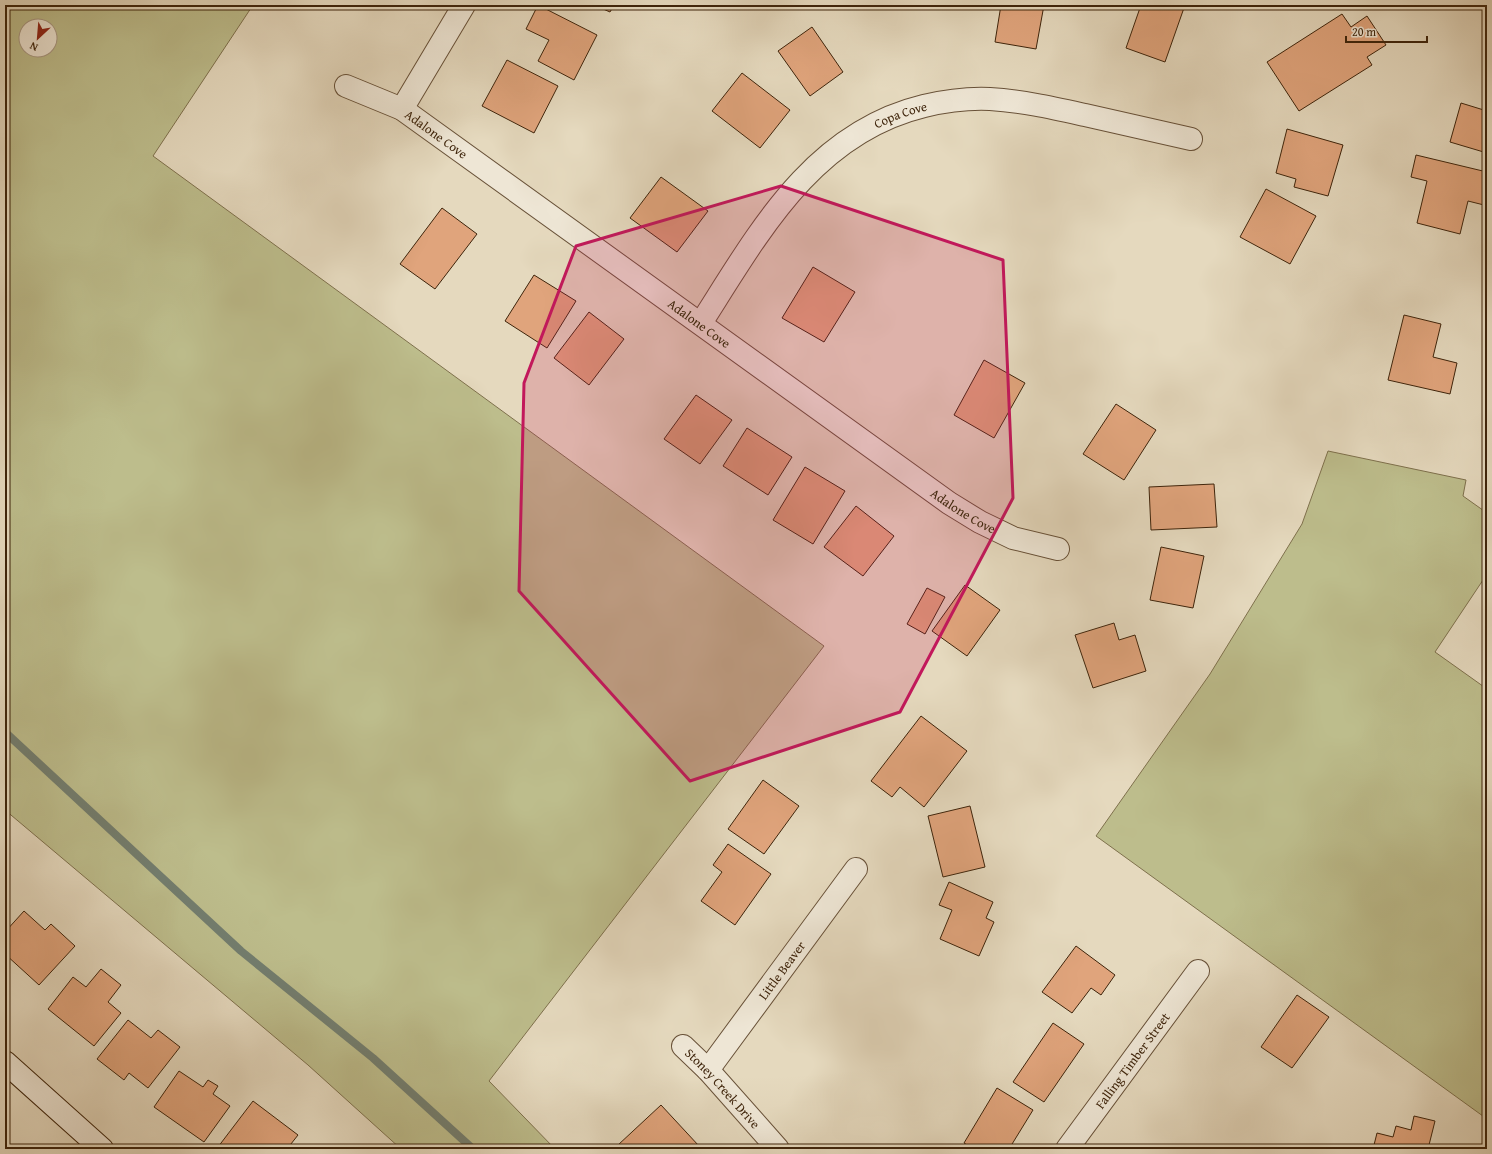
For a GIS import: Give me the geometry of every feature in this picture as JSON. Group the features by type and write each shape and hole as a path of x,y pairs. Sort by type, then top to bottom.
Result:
{"street":[{"path":"402,109 464,5"},
{"name":"Adalone Cove","path":"346,86 402,109 955,507 980,522 1013,538 1058,549"},
{"name":"Copa Cove","path":"700,323 766,222 813,167 836,148 866,128 889,117 938,103 964,99 989,99 1033,104 1191,139"},
{"name":"Little Beaver","path":"708,1070 856,869"},
{"name":"Falling Timber Street","path":"1067,1149 1198,971"},
{"name":"Stoney Creek Drive","path":"682,1046 708,1070 778,1149"},
{"path":"5,1062 102,1149"}],"highlighted area":[{"path":"781,186 1003,260 1013,498 900,712 690,781 519,591 524,383 576,246"}],"green space":[{"path":"5,5 253,5 153,156 824,646 489,1081 555,1149 401,1149 308,1065 5,810"},
{"path":"1328,451 1466,480 1463,496 1487,513 1487,574 1435,652 1487,689 1487,1119 1096,836 1210,674 1302,524"}],"building":[{"path":"538,5 597,35 574,80 538,61 549,40 526,29"},
{"path":"594,5 614,5 610,12"},
{"path":"1001,5 1044,5 1036,49 995,42"},
{"path":"1141,5 1185,5 1165,62 1126,48"},
{"path":"1342,14 1351,27 1367,16 1386,45 1367,57 1372,65 1299,111 1267,62"},
{"path":"812,27 843,72 810,96 778,51"},
{"path":"507,60 558,86 534,133 482,106"},
{"path":"742,73 790,110 760,148 712,111"},
{"path":"1461,103 1487,111 1487,153 1450,142"},
{"path":"1287,129 1343,145 1328,196 1294,187 1296,179 1276,173"},
{"path":"1416,155 1487,172 1487,190 1484,205 1468,201 1460,234 1417,223 1427,181 1411,177"},
{"path":"661,177 708,211 677,252 630,218"},
{"path":"1266,189 1316,216 1290,264 1240,237"},
{"path":"442,208 477,234 435,289 400,264"},
{"path":"813,267 855,292 824,342 782,318"},
{"path":"534,275 576,301 547,348 505,321"},
{"path":"589,312 624,339 589,385 554,358"},
{"path":"1404,315 1441,324 1433,357 1457,363 1450,394 1388,380"},
{"path":"984,360 1025,383 994,438 954,415"},
{"path":"696,395 732,420 700,464 664,439"},
{"path":"1116,404 1156,430 1124,480 1083,454"},
{"path":"747,428 792,457 768,495 723,466"},
{"path":"805,467 845,491 813,544 773,520"},
{"path":"1214,484 1217,527 1151,530 1149,487"},
{"path":"856,506 894,536 863,576 824,547"},
{"path":"1161,547 1204,556 1193,608 1150,600"},
{"path":"965,585 1000,610 967,656 932,631"},
{"path":"927,588 945,597 925,634 907,624"},
{"path":"1114,623 1119,640 1135,635 1146,671 1093,688 1075,635"},
{"path":"921,716 967,751 924,807 900,787 892,797 871,781"},
{"path":"763,780 799,806 764,854 728,829"},
{"path":"970,806 985,867 943,877 928,816"},
{"path":"728,844 771,874 735,925 701,901 722,872 713,865"},
{"path":"949,882 993,902 986,918 994,922 979,956 940,939 952,910 939,905"},
{"path":"24,911 45,930 51,924 75,946 39,985 5,954 5,932"},
{"path":"1076,946 1115,975 1101,995 1091,988 1072,1013 1042,992"},
{"path":"101,969 121,985 108,1002 121,1013 94,1046 48,1009 73,977 86,987"},
{"path":"1297,995 1329,1017 1292,1068 1261,1047"},
{"path":"128,1020 151,1038 158,1030 180,1047 148,1088 129,1073 124,1080 97,1059"},
{"path":"1053,1023 1084,1044 1044,1102 1013,1082"},
{"path":"179,1071 203,1087 208,1080 218,1086 213,1094 230,1106 204,1142 154,1107"},
{"path":"997,1088 1033,1110 1009,1149 974,1149 964,1143"},
{"path":"253,1101 298,1135 287,1149 220,1149 218,1147"},
{"path":"661,1105 699,1146 696,1149 622,1149 618,1145"},
{"path":"1414,1116 1435,1121 1428,1149 1373,1149 1377,1133 1393,1137 1396,1126 1411,1130"}],"waterway":[{"path":"5,732 241,951 373,1058 473,1149"}]}
